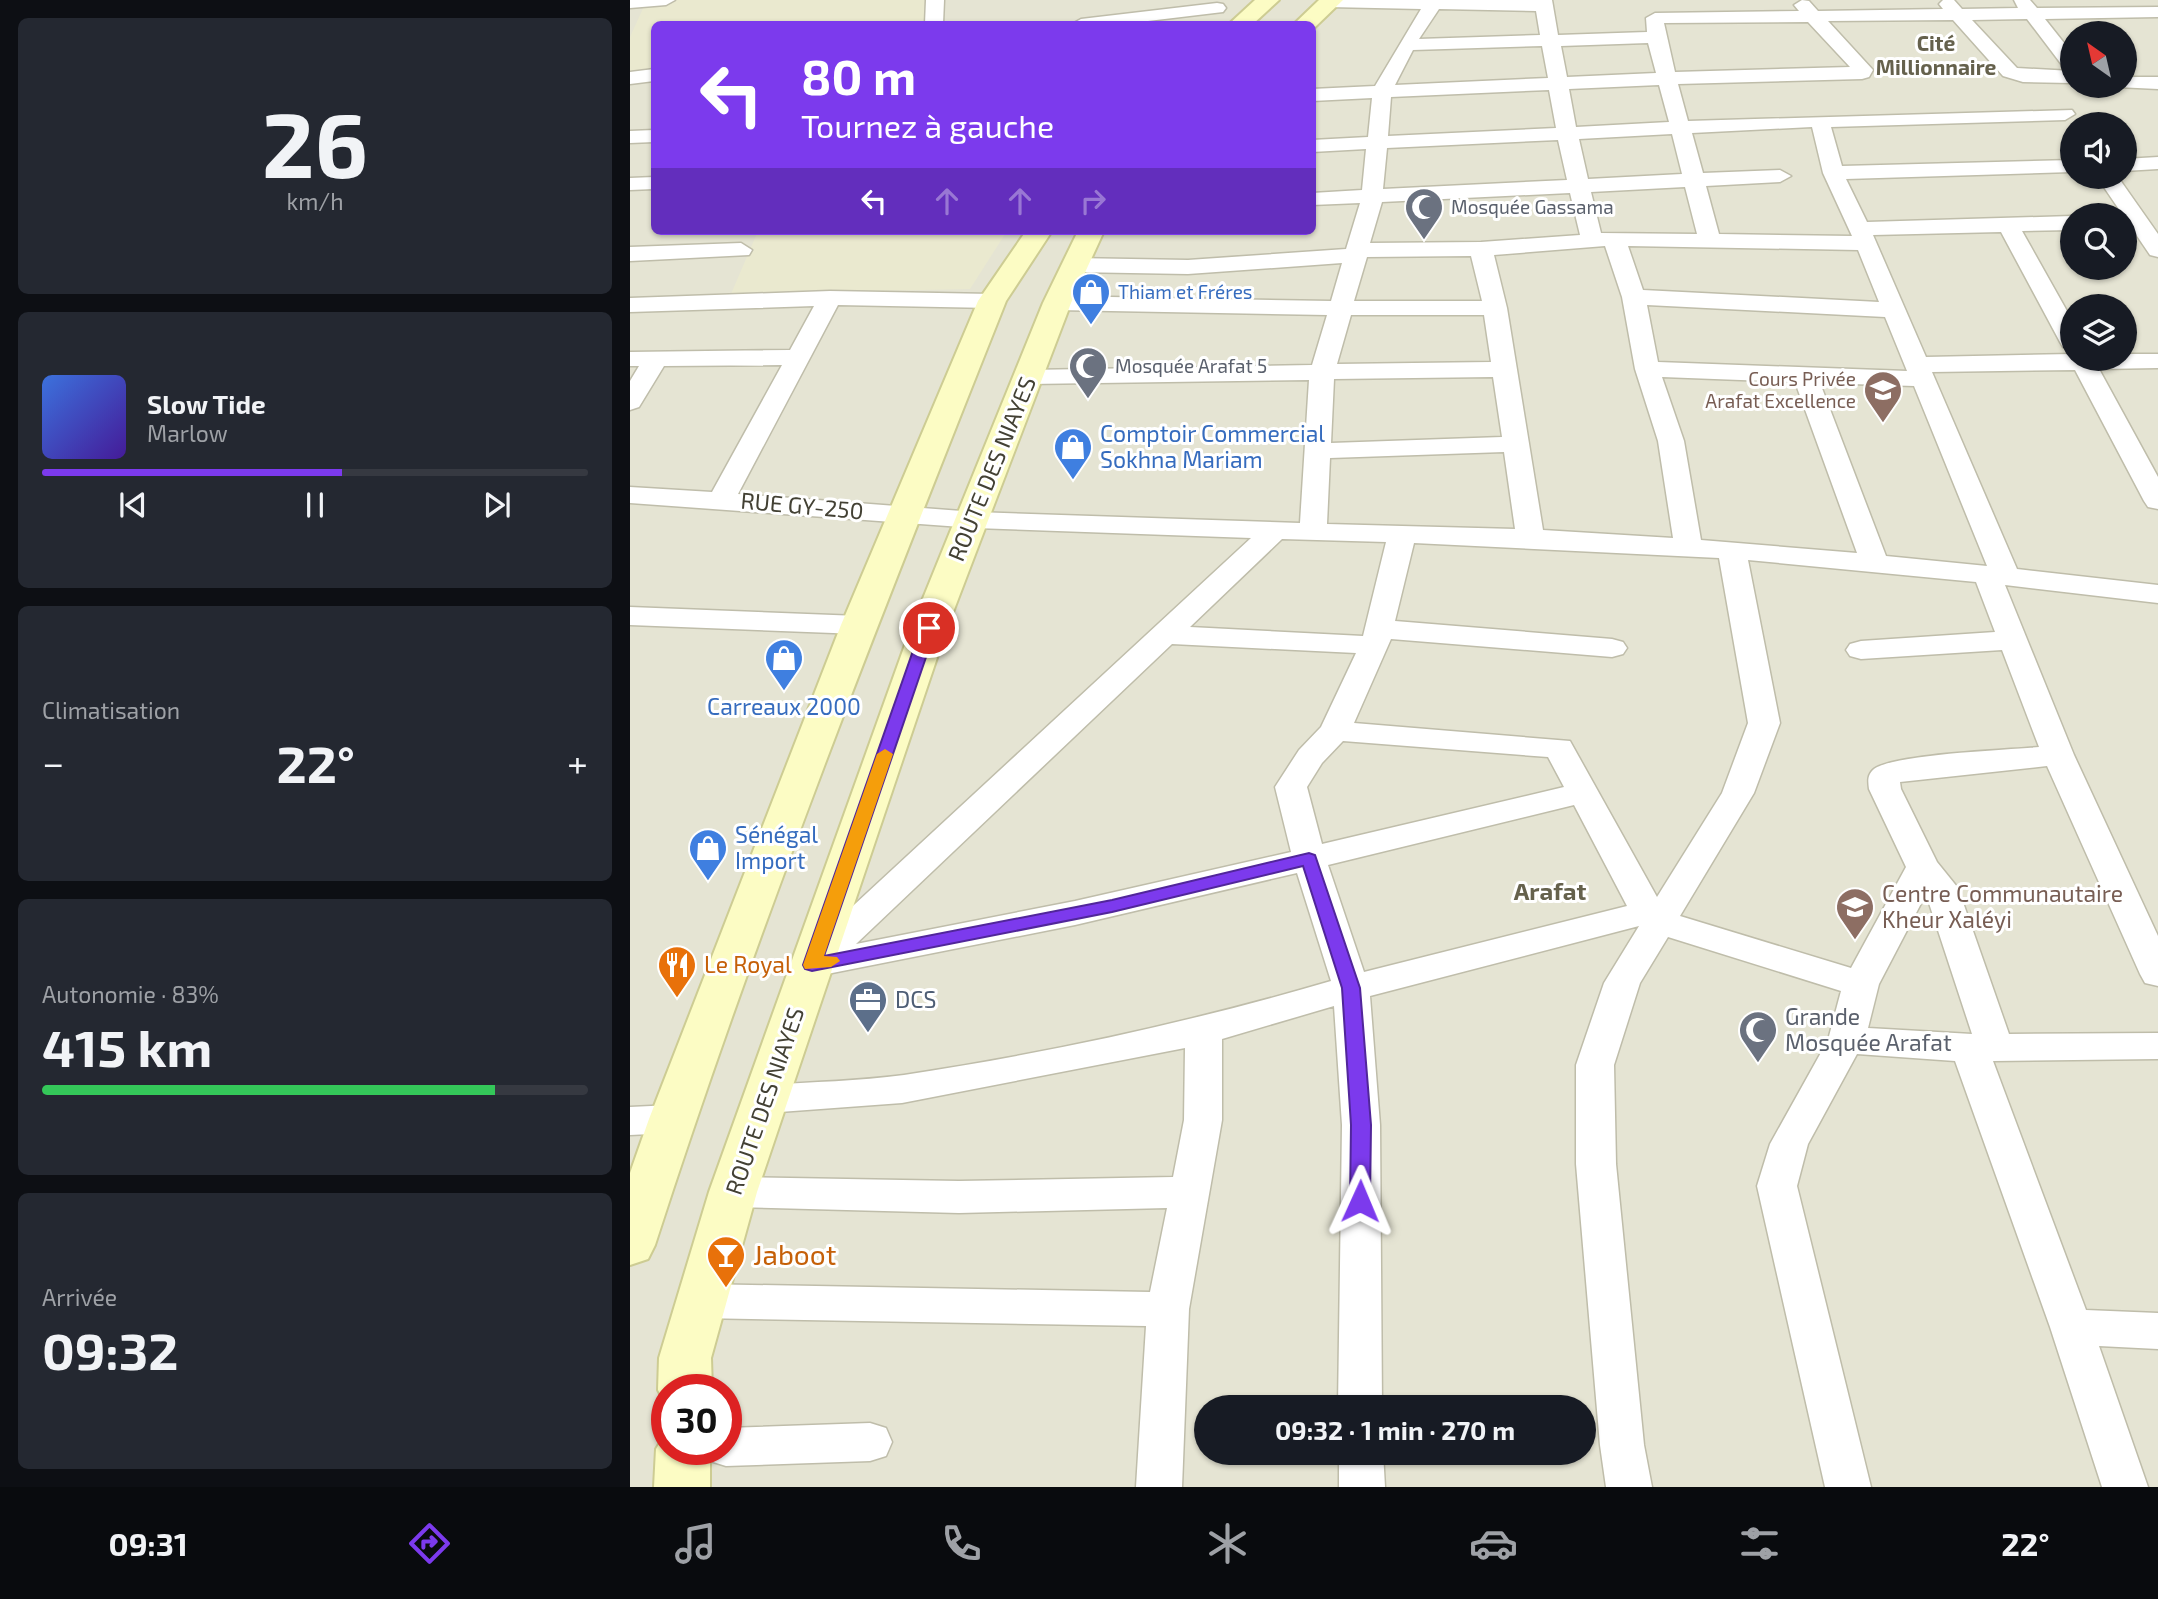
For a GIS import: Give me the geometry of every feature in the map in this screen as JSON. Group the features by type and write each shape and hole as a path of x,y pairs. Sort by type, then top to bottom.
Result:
{"main road":[{"path":"1244,21 1268,0"},
{"path":"1308,21 1331,1"},
{"path":"630,1245 672,1119 775,839 859,625 992,301 1037,235"},
{"name":"ROUTE DES NIAYES","path":"685,1374 685,1358 699,1301 733,1192 929,628 1057,303 1089,235"},
{"path":"682,1487 683,1465"}],"street":[{"path":"630,25 635,3 666,0"},
{"path":"934,21 935,0"},
{"path":"1331,1 1432,6 1544,3 1567,133 1580,187 1603,240 1634,297 1647,369 1671,441 1689,549"},
{"path":"1101,21 1215,4 1227,21"},
{"path":"1312,533 1322,374 1344,307 1372,198 1382,92 1406,45 1432,6"},
{"path":"1316,94 1667,78 1862,73 1863,70 1804,7"},
{"path":"1951,7 2010,72 2060,77"},
{"path":"2026,7 2060,50"},
{"path":"1710,241 1656,37 1653,19 1658,8 2026,7 2158,12"},
{"path":"1406,45 1656,37"},
{"path":"630,78 651,75"},
{"path":"2039,77 2063,112"},
{"path":"2137,83 2158,83"},
{"path":"1316,146 1820,121 2060,120"},
{"path":"1820,121 1833,173 1895,310 1996,576 2011,640 2058,755 2158,974"},
{"path":"630,137 651,136"},
{"path":"2137,164 2158,163"},
{"path":"1833,173 2060,166"},
{"path":"1316,199 1780,176"},
{"path":"630,184 651,183"},
{"path":"2117,189 2158,250"},
{"path":"1073,265 1188,267 1356,253 1481,249 1603,240 1710,241 1863,236 2060,223"},
{"path":"2008,225 2060,319"},
{"path":"630,254 745,241 721,300"},
{"path":"1481,249 1495,308 1530,538"},
{"path":"1634,297 1895,310"},
{"path":"630,304 830,298 992,301"},
{"path":"722,499 771,405 801,357 830,298"},
{"path":"1057,303 1224,308 1495,308"},
{"path":"1647,369 1805,375 1919,372 2060,356"},
{"path":"630,359 801,357"},
{"path":"630,402 656,358"},
{"path":"2137,359 2158,361"},
{"path":"1029,377 1503,369"},
{"path":"2088,371 2158,501"},
{"path":"1805,375 1874,562"},
{"path":"1316,451 1515,444"},
{"name":"RUE GY-250","path":"630,495 722,499 973,520 1273,533 1530,538 1732,551 1874,562 2158,594"},
{"path":"812,965 1016,770 1166,635 1273,533"},
{"path":"1360,1395 1361,1125 1351,988 1309,859 1292,787 1310,757 1335,731 1377,637 1401,537"},
{"path":"1629,1487 1596,1164 1595,1065 1622,983 1654,917 1738,793 1763,723 1732,551"},
{"path":"634,623 859,625"},
{"path":"1166,635 1377,637 1612,648"},
{"path":"1861,650 2011,640"},
{"path":"1335,731 1550,745 1563,752 1582,793 1654,917"},
{"path":"2058,755 1896,771 1884,777 1885,789 1923,867 1941,888 1982,1048 2125,1487"},
{"path":"812,965 1112,906 1309,859 1434,825 1582,793"},
{"path":"1848,1487 1777,1186 1789,1144 1846,1040 1861,984 1923,867"},
{"path":"766,1099 902,1089 1075,1058 1204,1031 1351,988 1654,917 1861,984"},
{"path":"1159,1487 1168,1309 1203,1120 1204,1031"},
{"path":"1846,1040 1982,1048 2158,1046"},
{"path":"630,1121 672,1119"},
{"path":"733,1192 959,1197 1191,1192"},
{"path":"699,1301 1168,1309"},
{"path":"2071,1327 2158,1331"},
{"path":"742,1446 870,1442"},
{"path":"1361,1465 1362,1487"}],"shaded area":[{"path":"630,0 2158,0 2158,1487 630,1487"},
{"path":"677,0 929,0 928,21 651,21 651,73 630,76 630,37 645,4"},
{"path":"756,235 1004,235 970,289 731,294"}],"slow traffic":[{"path":"831,961 812,965 885,754"}],"place":[{"name":"Mosquée Gassama","path":"1424,241"},
{"name":"Thiam et Fréres","path":"1091,326"},
{"name":"Mosquée Arafat 5","path":"1088,400"},
{"name":"Cours Privée Arafat Excellence","path":"1883,424"},
{"name":"Comptoir Commercial Sokhna Mariam","path":"1073,481"},
{"name":"Carreaux 2000","path":"784,692"},
{"name":"Sénégal Import","path":"708,882"},
{"name":"Centre Communautaire Kheur Xaléyi","path":"1855,941"},
{"name":"Le Royal","path":"677,999"},
{"name":"DCS","path":"868,1034"},
{"name":"Grande Mosquée Arafat","path":"1758,1064"},
{"name":"Jaboot","path":"726,1289"}],"district":[{"name":"Cité Millionnaire","path":"1936,56"},
{"name":"Arafat","path":"1550,892"}],"route":[{"path":"929,628 812,965 1112,906 1309,859 1351,988 1361,1125 1360,1201"}]}
